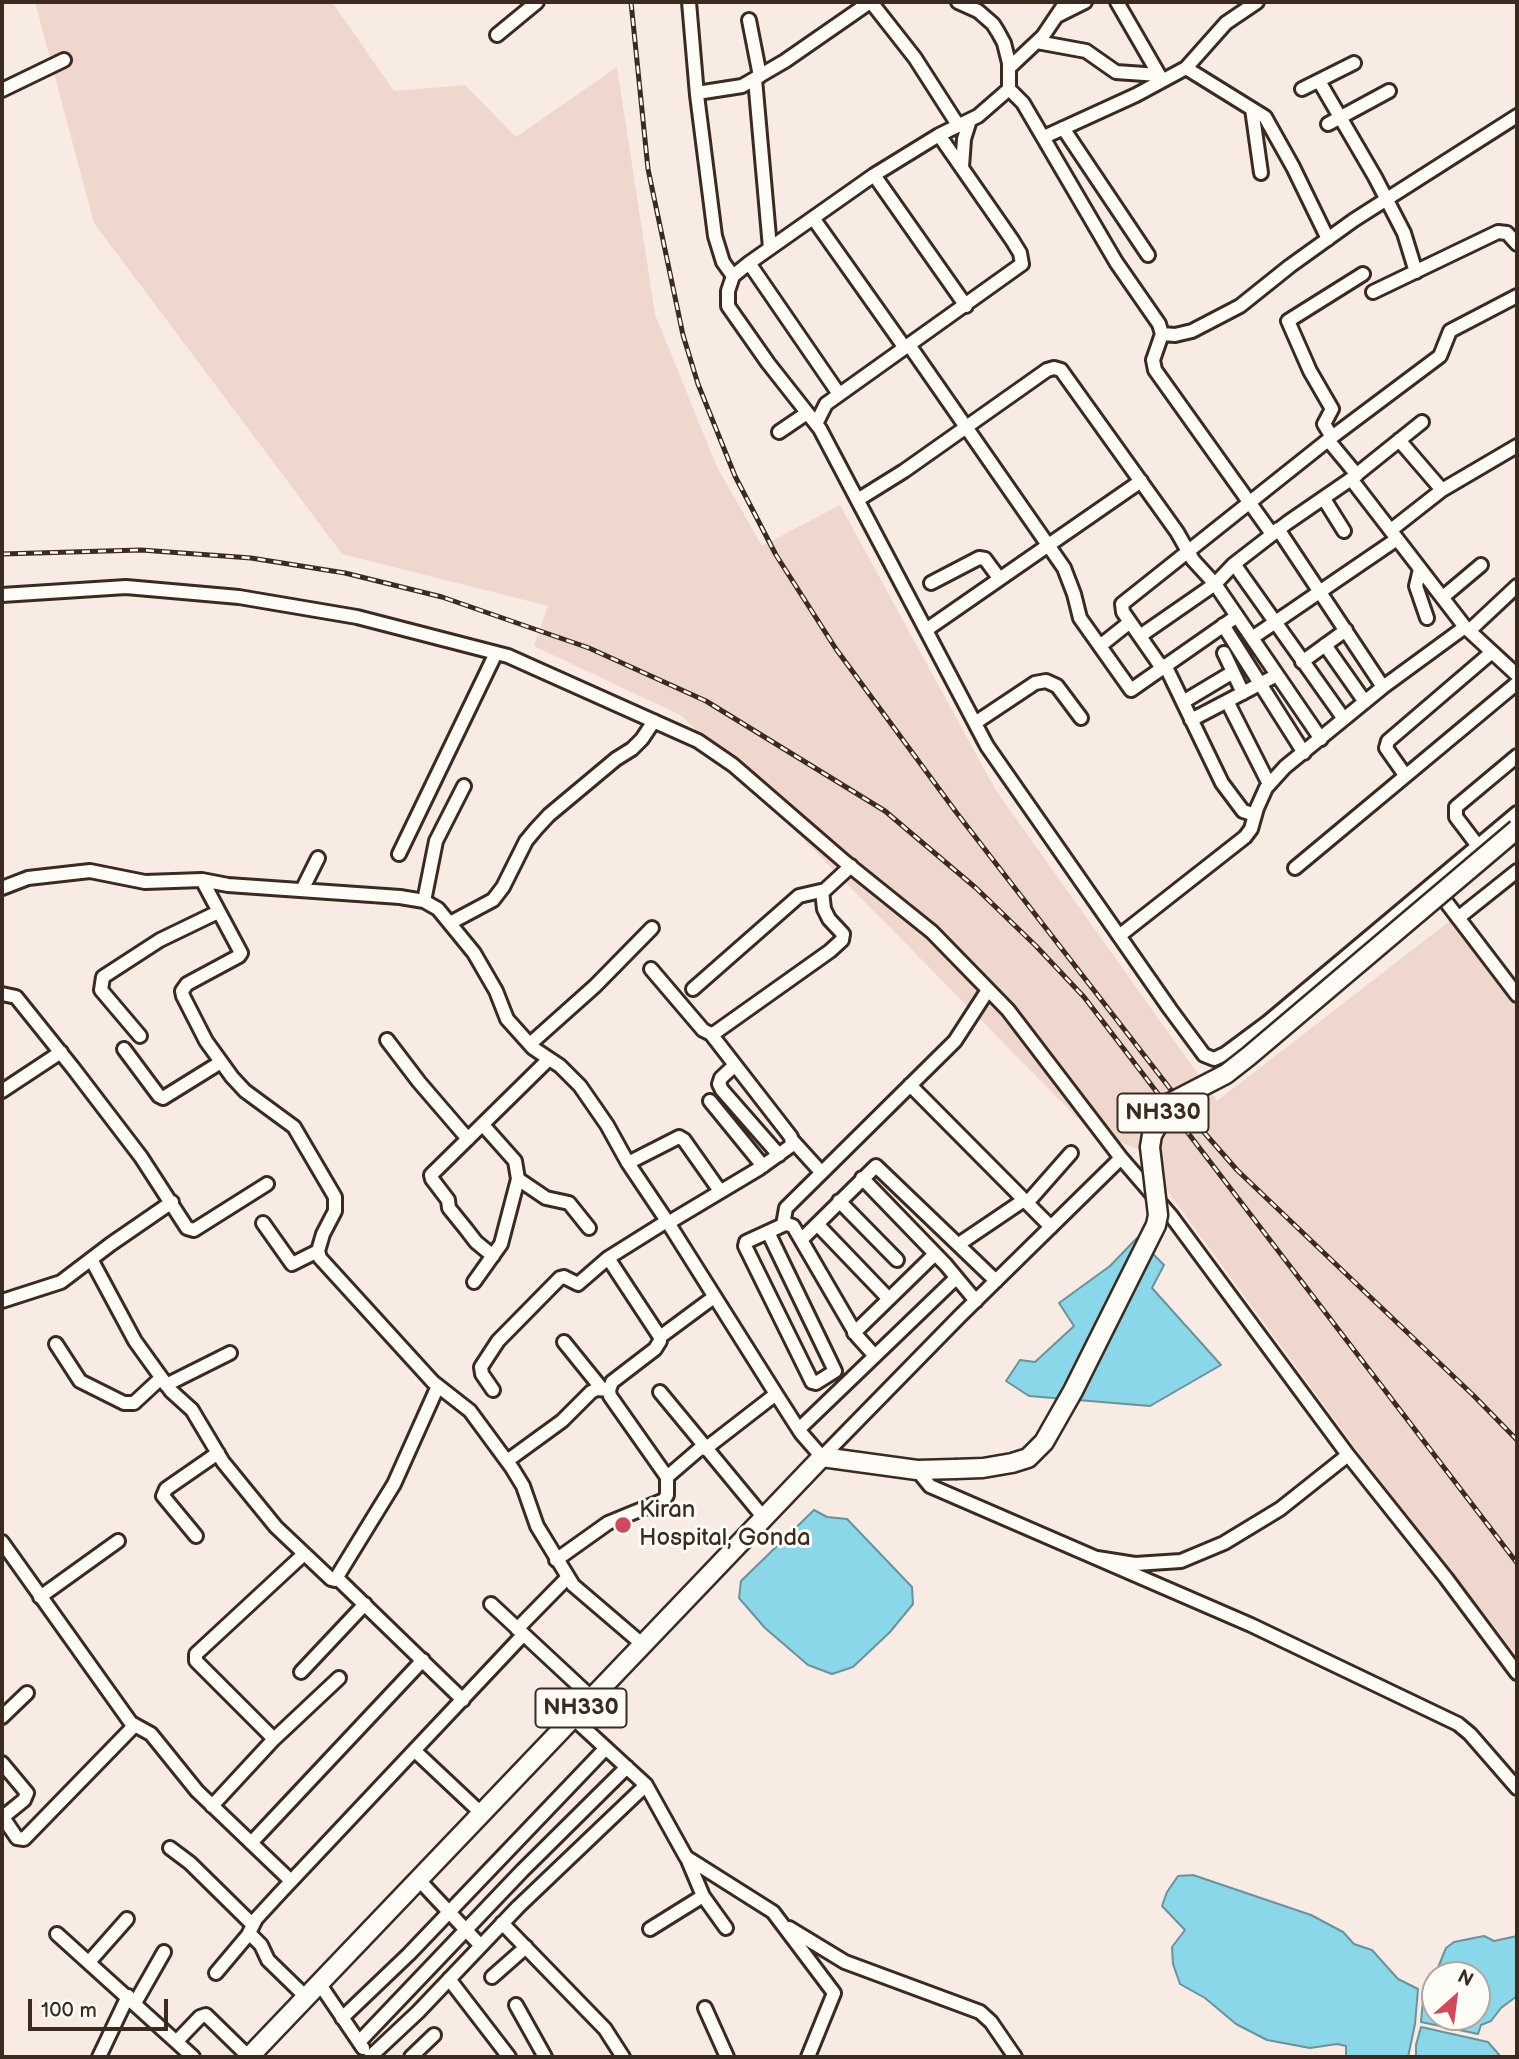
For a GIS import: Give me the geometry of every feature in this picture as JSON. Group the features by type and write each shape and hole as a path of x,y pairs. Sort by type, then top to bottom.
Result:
{"highway":[{"name":"NH330","path":"249,2057 822,1457 917,1470 983,1468 1028,1458 1044,1442 1073,1391 1156,1225 1158,1215 1150,1147 1152,1135 1170,1103 1234,1068 1517,829"}],"street":[{"path":"497,35 537,2"},
{"path":"690,2 697,93 715,236 723,262 733,276"},
{"path":"697,93 742,86 870,2 964,123 962,167"},
{"path":"958,2 978,11 993,24 1004,43 1009,68 1009,89 1023,103 1126,278 1134,285 1159,324 1162,334 1153,360 1155,370 1249,502 1319,590 1383,687"},
{"path":"1009,68 1051,27 1066,2"},
{"path":"1057,16 1085,2"},
{"path":"1117,2 1161,78"},
{"path":"1044,136 1186,68 1226,23 1257,2"},
{"path":"749,20 757,77 770,248"},
{"path":"1037,42 1086,51 1116,72 1161,78"},
{"path":"2,90 64,60"},
{"path":"1302,89 1354,62"},
{"path":"1186,68 1261,113 1269,122 1328,239"},
{"path":"1320,80 1404,233 1416,272"},
{"path":"1009,89 986,110 874,175 749,263 733,276 728,291 728,306 816,424 859,499 986,747 1204,1055 1214,1059 1268,1022 1517,813"},
{"path":"1328,124 1389,91"},
{"path":"1252,109 1261,173"},
{"path":"1162,334 1175,335 1192,331 1231,311 1328,239 1517,116"},
{"path":"1063,128 1148,255"},
{"path":"816,424 826,404 1022,264 1012,240 939,135"},
{"path":"874,175 966,306"},
{"path":"813,218 967,426 1064,568 1080,618 1130,690 1237,616"},
{"path":"1373,292 1499,232 1507,233 1517,244"},
{"path":"749,263 839,394"},
{"path":"1363,274 1288,321 1310,371 1332,409 1324,424 1354,477 1420,569 1467,629 1517,675"},
{"path":"1255,815 1243,811 1222,783 1183,702 1163,667 1123,612 1122,604 1330,438 1440,356 1450,331 1517,296"},
{"path":"859,499 1047,370 1061,370 1188,551 1215,584 1321,739"},
{"path":"779,432 807,413"},
{"path":"1140,636 1215,584 1234,564 1354,477 1422,422"},
{"path":"1399,440 1442,490"},
{"path":"1252,638 1394,535 1442,490 1517,446"},
{"path":"926,630 1141,481"},
{"path":"1324,499 1344,531"},
{"path":"931,583 979,558 985,559 999,579"},
{"path":"1234,564 1344,719"},
{"path":"1443,597 1481,565"},
{"path":"1420,569 1416,586 1427,618"},
{"path":"1119,936 1245,837 1251,829 1269,783 1304,752 1383,687 1467,629 1517,586"},
{"path":"2,595 126,587 239,597 357,617 496,653 559,677 698,741 733,765 932,932 1008,1010 1121,1158 1213,1270 1348,1455 1517,1673"},
{"path":"1100,646 1130,622"},
{"path":"1223,625 1304,752"},
{"path":"1303,662 1346,631"},
{"path":"1325,645 1365,702"},
{"path":"1405,775 1386,748 1388,741 1492,652"},
{"path":"399,854 496,653"},
{"path":"1224,653 1243,694"},
{"path":"1183,702 1233,672"},
{"path":"1191,720 1277,675"},
{"path":"975,723 1035,683 1046,681 1057,686 1082,718"},
{"path":"1295,868 1517,683"},
{"path":"1227,701 1269,783"},
{"path":"450,923 493,900 503,887 526,841 536,829 558,807 632,749 654,721"},
{"path":"1478,846 1456,817 1456,807 1517,756"},
{"path":"424,901 436,841 464,786"},
{"path":"302,890 318,858"},
{"path":"693,989 799,896 822,891 851,866"},
{"path":"2,888 29,878 79,871 145,882 202,880 228,885 424,901 438,909 474,953 496,991 507,1019 530,1044 560,1066 580,1086 776,1394 822,1457 975,1301 1121,1158"},
{"path":"1458,918 1517,871"},
{"path":"202,880 241,953 187,984 182,991 206,1041 221,1062 245,1091 294,1127 335,1197 335,1211 318,1251 320,1258 438,1385 470,1411 508,1461 523,1486 537,1526 568,1577 582,1593 642,1644"},
{"path":"1432,884 1517,995"},
{"path":"711,1034 842,940 843,934 824,909 822,891"},
{"path":"140,1036 101,990 101,981 160,940 218,912"},
{"path":"530,1044 595,986 652,928"},
{"path":"651,969 703,1030 711,1034 792,1140 821,1172"},
{"path":"783,1225 786,1208 961,1034 988,990"},
{"path":"2,994 16,997 61,1052 141,1157 187,1228 194,1230 267,1184"},
{"path":"387,1040 468,1139"},
{"path":"124,1049 163,1098 221,1062"},
{"path":"2,1091 61,1052"},
{"path":"494,1256 476,1242 431,1175 549,1059"},
{"path":"735,1065 721,1078 719,1084 779,1156"},
{"path":"910,1085 1051,1227"},
{"path":"710,1101 763,1166"},
{"path":"474,1282 494,1256 506,1233 518,1179 514,1161 483,1125"},
{"path":"628,1163 679,1137 684,1140 720,1191"},
{"path":"494,1390 481,1371 498,1341 560,1278 564,1277 578,1284 608,1258 779,1156 790,1147 792,1140"},
{"path":"959,1244 1026,1202 1071,1153"},
{"path":"801,1240 872,1167 878,1167 996,1281"},
{"path":"862,1178 935,1254 975,1301"},
{"path":"518,1179 545,1198 569,1203 589,1228"},
{"path":"839,1201 897,1260"},
{"path":"2,1301 61,1282 172,1202"},
{"path":"264,1223 292,1265 318,1251"},
{"path":"768,1232 835,1371 816,1383 812,1382 745,1246 746,1242 783,1225 791,1224 854,1333 875,1356"},
{"path":"817,1224 889,1299"},
{"path":"854,1333 935,1254"},
{"path":"508,1461 562,1421 591,1392 605,1390 659,1345 660,1337 608,1258"},
{"path":"91,1259 135,1341 164,1382 192,1410 218,1453 276,1527 331,1579 336,1577 394,1484 438,1385"},
{"path":"799,1429 956,1278"},
{"path":"660,1337 714,1297"},
{"path":"556,1560 608,1523 664,1500 667,1495 667,1477 610,1396 564,1342"},
{"path":"56,1344 83,1384 124,1403 134,1403 164,1382 230,1353"},
{"path":"660,1392 764,1518"},
{"path":"667,1477 776,1394"},
{"path":"195,1536 163,1496 166,1489 218,1453"},
{"path":"1097,1558 1135,1564 1181,1561 1224,1543 1280,1509 1348,1455"},
{"path":"917,1470 930,1486 1251,1625 1458,1724 1517,1788"},
{"path":"40,1597 118,1541"},
{"path":"2,1542 134,1726 151,1734 197,1791 291,1881"},
{"path":"274,1739 196,1661 196,1654 304,1554"},
{"path":"336,1577 463,1700"},
{"path":"216,1973 291,1881 463,1700 568,1577"},
{"path":"301,1672 365,1604"},
{"path":"491,1604 591,1697"},
{"path":"251,1843 423,1660"},
{"path":"212,1806 274,1739 339,1678"},
{"path":"2,1717 27,1693"},
{"path":"572,1717 646,1786 687,1857 703,1896 726,1928"},
{"path":"2,1763 27,1793 24,1800 2,1817 17,1838 24,1839 134,1726"},
{"path":"342,2018 410,1954 448,1911 544,1815 606,1748"},
{"path":"415,1751 481,1812"},
{"path":"359,2042 465,1929 626,1767"},
{"path":"319,1983 370,2057 502,1923 646,1786"},
{"path":"170,1848 190,1863 251,1929 268,1960 306,1997"},
{"path":"687,1857 774,1912 834,1993 808,2057"},
{"path":"418,1879 481,1946"},
{"path":"650,1929 703,1896"},
{"path":"89,1962 127,1919"},
{"path":"502,1923 605,2029 623,2057"},
{"path":"782,1924 845,1962 980,2012 991,2022 1015,2057"},
{"path":"57,1934 193,2057"},
{"path":"492,1977 526,1947"},
{"path":"99,2057 131,1999 164,1952"},
{"path":"449,1979 509,2057"},
{"path":"516,2005 545,2057"},
{"path":"705,2008 727,2057"},
{"path":"177,2041 200,2017 206,2015 249,2057"},
{"path":"411,2057 434,2035"}],"shaded area":[{"path":"35,2 332,2 394,91 465,85 516,137 617,67 655,314 716,465 762,546 840,505 995,789 1217,1101 1451,920 1517,1007 1517,1656 1359,1453 1136,1148 1091,1132 682,716 534,646 548,606 342,554 94,223"}],"water":[{"path":"1137,1238 1164,1265 1152,1288 1221,1365 1150,1406 1029,1396 1006,1381 1020,1360 1035,1362 1074,1326 1059,1303 1110,1266"},
{"path":"814,1510 827,1517 847,1519 912,1587 913,1604 890,1632 853,1667 832,1674 808,1665 765,1628 739,1598 741,1581"},
{"path":"1193,1875 1311,1915 1343,1932 1354,1944 1372,1950 1398,1979 1418,1989 1415,2024 1408,2057 1346,2057 1346,2046 1337,2044 1310,2048 1267,2040 1236,2024 1205,1998 1180,1984 1173,1964 1172,1947 1185,1930 1162,1906 1167,1892 1178,1876"},
{"path":"1484,1936 1494,1941 1517,1936 1517,1996 1501,2008 1491,2021 1491,1961 1441,1961 1446,1948 1454,1942"},
{"path":"1421,2027 1421,2031 1439,2031 1488,2042 1501,2057 1416,2057"}],"railway":[{"path":"631,2 648,169 683,335 698,384 735,476 776,555 836,649 956,812 1202,1130 1237,1170 1517,1440"},
{"path":"2,554 141,550 251,558 345,573 442,597 589,648 706,701 885,811 976,888 1084,997 1517,1563"}],"place":[{"name":"Kiran Hospital, Gonda","path":"623,1525"}]}
